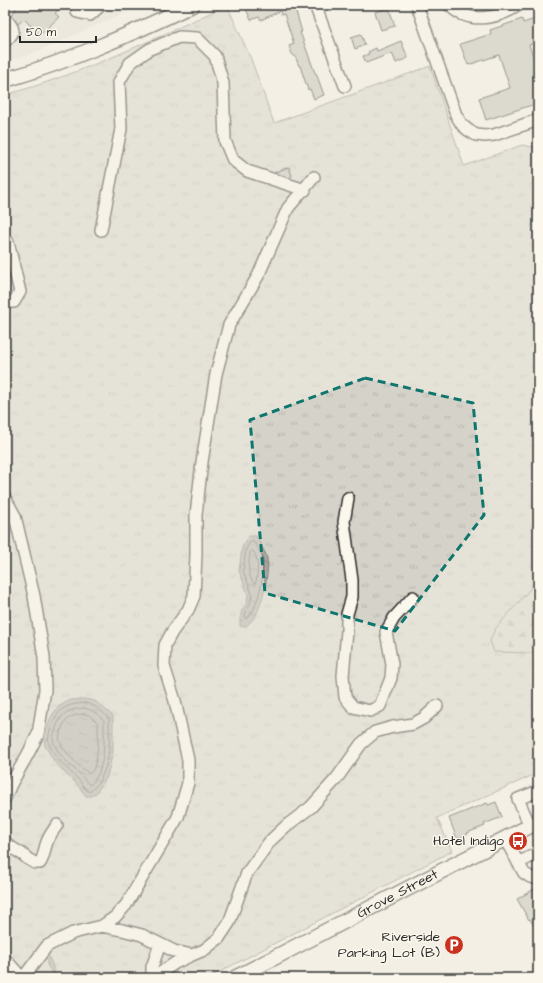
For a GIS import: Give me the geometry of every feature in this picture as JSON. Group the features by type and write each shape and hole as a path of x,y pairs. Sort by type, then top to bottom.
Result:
{"main road":[{"path":"5,80 50,66 93,49 192,5"},
{"name":"Grove Street","path":"235,978 534,824"}],"street":[{"path":"78,5 77,12 90,15 101,5"},
{"path":"315,5 345,86"},
{"path":"417,5 457,118 462,125 472,133 480,136 489,136 538,120"},
{"path":"449,5 465,16 481,18 492,17 505,13 519,5"},
{"path":"5,18 13,30 12,35 5,41"},
{"path":"101,230 122,129 118,82 130,63 150,49 179,37 198,38 215,56 223,83 225,141 232,160 247,171 305,190"},
{"path":"5,960 23,978 47,946 73,933 102,926 115,917 126,905 178,817 188,783 188,760 175,700 164,666 165,645 172,632 188,610 194,596 196,515 202,462 216,374 229,325 258,276 288,208 314,178"},
{"path":"5,242 8,242 20,292 14,302 5,302"},
{"path":"5,498 14,516 34,596 44,657 45,690 38,734 5,798"},
{"path":"348,498 344,522 352,580 352,597 347,614 348,631 343,676 345,697 353,707 370,711 380,706 391,678 392,664 386,632 394,618 413,597"},
{"path":"160,944 152,966 152,973 156,976 175,963 204,950 219,938 229,923 247,873 270,841 286,826 311,807 337,778 361,744 375,732 413,724 424,718 437,706"},
{"path":"534,824 518,800 538,791"},
{"path":"5,841 8,846 28,859 35,863 40,863 50,836 57,825"},
{"path":"505,839 524,873 527,876 538,879"},
{"path":"518,863 538,853"},
{"path":"102,926 142,936 174,951 192,955"}],"highlighted area":[{"path":"365,378 473,403 484,515 395,631 265,593 250,420"}],"shaded area":[{"path":"5,5 143,5 26,56 5,62"}],"green space":[{"path":"227,5 251,59 274,123 430,66 464,166 522,145 538,148 538,773 437,818 452,851 208,978 5,978 5,95 62,77 118,55"},
{"path":"538,580 538,655 532,653 494,652 490,641 495,629"}],"water":[{"path":"249,536 256,536 266,555 267,578 263,597 257,613 245,627 240,626 240,618 242,610 247,604 248,594 239,571 242,548"},
{"path":"85,699 95,701 113,716 113,752 107,777 96,793 91,796 86,796 76,783 54,761 45,746 44,737 51,717 58,707 70,700"},
{"path":"48,954 57,978 52,978 51,971 47,965 47,960 44,955"}],"building":[{"path":"12,5 64,5 55,13 59,17 40,35 24,19 18,24 11,15 16,10"},
{"path":"256,5 294,5 302,32 300,32 324,95 314,99 310,89 308,90 300,66 295,56 293,56 289,46 294,44 284,14 281,15 280,11 261,20 259,17 251,20 246,9"},
{"path":"389,8 395,26 381,30 375,12"},
{"path":"538,18 538,42 529,45 538,71 538,103 486,120 479,98 510,88 499,55 468,65 460,44 491,34 490,30 522,19 523,23"},
{"path":"361,34 365,45 355,49 351,37"},
{"path":"401,41 408,58 396,63 392,53 366,63 363,56 369,54 368,52 376,48 377,51"},
{"path":"289,167 292,176 289,178 275,172"},
{"path":"496,802 502,817 484,824 485,826 467,833 468,834 457,839 449,818 487,803 488,805"},
{"path":"538,887 538,933 517,899"}],"place":[{"name":"Hotel Indigo","path":"518,841"},
{"name":"Riverside Parking Lot (B)","path":"454,945"}]}
